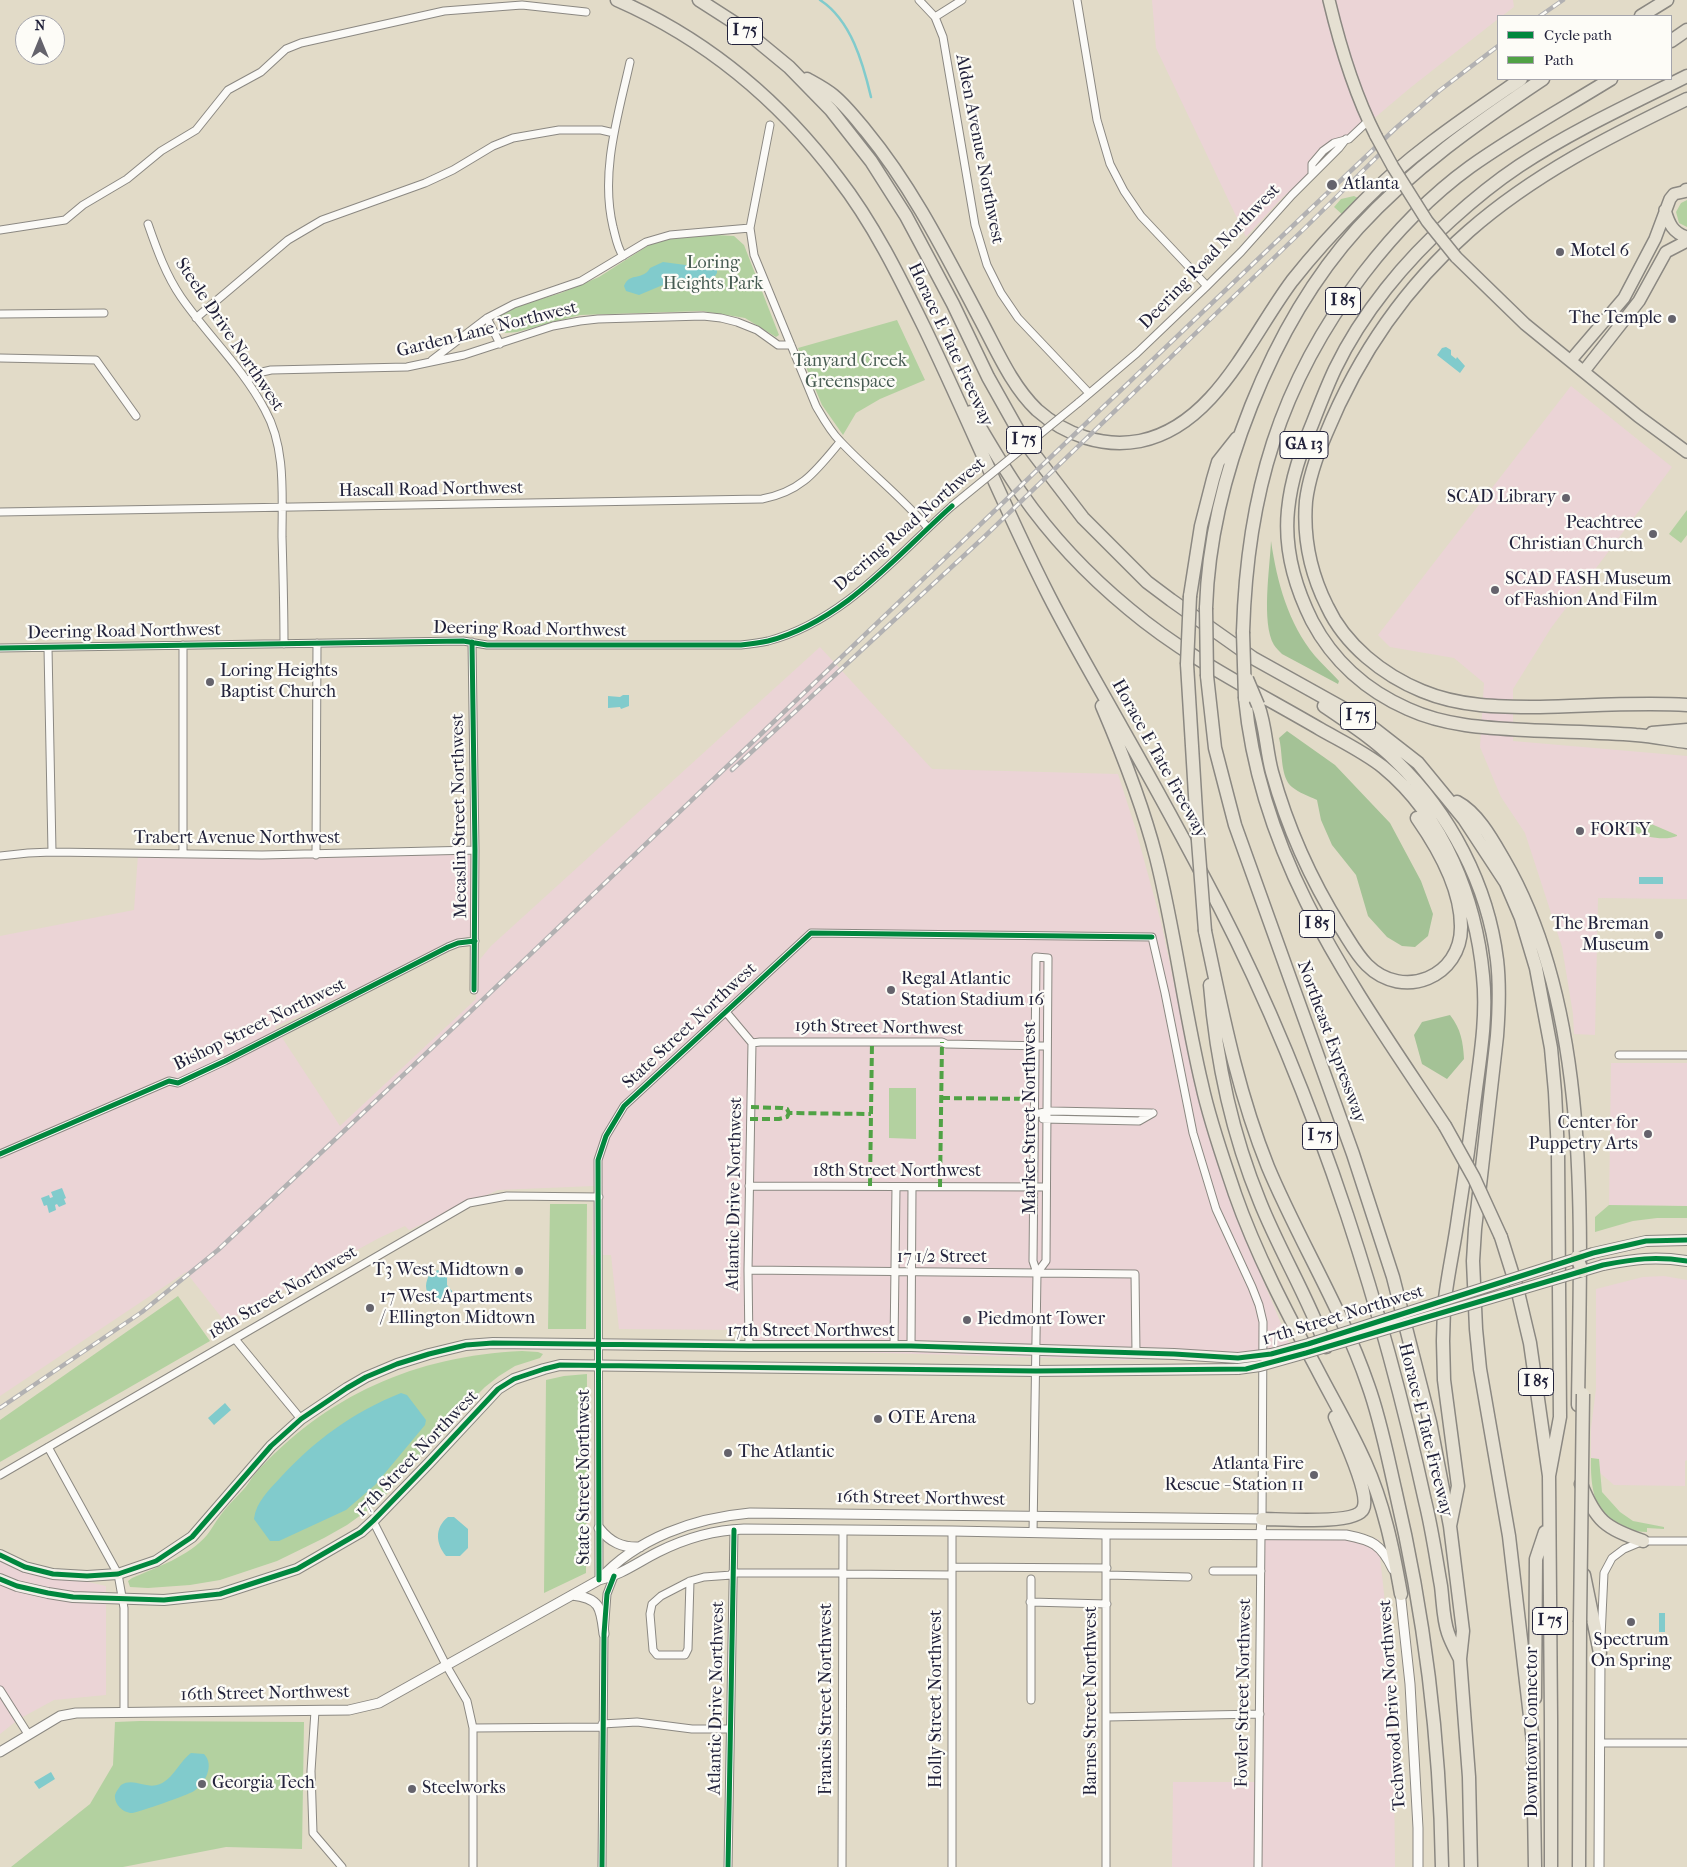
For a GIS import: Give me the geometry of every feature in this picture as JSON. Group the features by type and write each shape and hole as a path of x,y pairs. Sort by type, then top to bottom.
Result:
{"highway":[{"name":"Horace E Tate Freeway","path":"617,0 660,21 718,58 756,88 796,126 842,182 870,225 896,271 942,364 1016,529 1078,651 1126,734 1220,908 1259,990 1318,1130 1366,1276 1417,1464 1434,1541 1448,1633 1460,1659"},
{"name":"Horace E Tate Freeway","path":"699,0 738,26 789,68 831,110 851,135 901,208 928,256 988,377 1024,440 1062,493 1102,539 1147,582 1254,658 1359,717 1418,762 1464,819 1506,883 1521,918 1536,968 1551,1048 1555,1092 1558,1153 1560,1417 1549,1476"},
{"path":"1643,15 1667,0"},
{"path":"1672,39 1687,30"},
{"path":"789,68 833,95 888,160 910,192 990,338 1025,397 1050,421 1069,432 1086,438 1119,443 1153,438 1170,431 1205,405 1224,382 1294,279 1364,200 1428,143 1520,80"},
{"name":"GA 13","path":"1640,735 1470,726 1431,718 1409,710 1378,694 1353,674 1333,654 1316,629 1302,601 1294,576 1288,544 1288,512 1301,452 1335,368 1355,333 1412,258 1450,221 1519,166 1584,128 1687,76"},
{"name":"Northeast Expressway","path":"1460,1659 1463,1631 1450,1526 1430,1422 1414,1355 1390,1269 1353,1154 1235,826 1215,748 1207,676 1206,608 1210,558 1215,531 1242,432 1258,388 1278,345 1298,312 1323,274 1358,229 1388,198 1438,152 1541,80"},
{"name":"Northeast Expressway","path":"1549,1476 1530,1343 1517,1288 1501,1237 1474,1178 1445,1126 1351,983 1320,931 1276,836 1265,803 1250,738 1245,698 1244,588 1257,500 1283,412 1303,368 1350,291 1384,246 1469,168 1609,80"},
{"name":"GA 13","path":"1686,705 1513,707 1477,705 1425,692 1395,678 1369,658 1352,642 1332,616 1319,590 1311,567 1305,529 1306,500 1315,460 1335,413 1357,368 1378,333 1412,288 1466,233 1530,184 1569,158 1687,99"},
{"path":"942,364 1023,495 1061,543 1093,577 1156,630 1223,674 1308,722 1356,754 1381,775 1408,804 1436,847 1457,899 1461,927 1456,954 1441,971 1430,978 1407,982 1396,981 1382,976 1366,964 1334,916 1309,868 1276,784 1258,705 1245,675"},
{"path":"1242,432 1218,462 1202,526 1190,596 1187,664 1197,828 1212,1014 1225,1088 1253,1185 1278,1246 1314,1317 1324,1343"},
{"path":"1078,651 1120,750 1148,830 1170,920 1202,1084 1222,1156 1246,1226 1318,1370 1339,1406 1375,1486 1387,1526 1401,1594"},
{"path":"1254,658 1373,741 1396,760 1418,784 1437,808 1455,836 1469,864 1483,900 1493,938 1497,959 1499,1005 1475,1229 1473,1261 1474,1297 1480,1369 1508,1527 1517,1592 1533,1742 1535,1867"},
{"name":"I 75","path":"1308,722 1358,750 1382,767 1416,802 1434,828 1454,863 1465,890 1477,929 1484,978 1482,1041 1444,1307 1444,1380 1458,1486 1450,1526"},
{"path":"1640,735 1687,730"},
{"path":"1640,735 1687,742"},
{"path":"1446,796 1465,806 1489,836 1514,878 1536,926 1557,1001 1566,1048 1579,1185 1579,1537 1600,1653"},
{"path":"1205,930 1231,1055 1255,1132 1282,1200 1333,1302 1361,1365 1376,1406 1410,1551 1424,1639 1436,1745 1442,1831 1442,1867"},
{"path":"1578,1257 1582,1271 1584,1293 1579,1867"},
{"path":"1262,1519 1338,1519 1358,1515 1363,1510 1364,1498 1360,1479 1318,1370"},
{"path":"1387,1452 1401,1594"},
{"name":"Downtown Connector","path":"1549,1476 1551,1867"},
{"path":"1578,1477 1596,1515 1605,1524 1622,1534 1643,1541"},
{"path":"1533,1742 1536,1720 1536,1559 1548,1523"},
{"name":"I 75","path":"1460,1659 1469,1777 1471,1867"}],"main road":[{"path":"1329,0 1341,49 1368,121 1393,167 1427,221 1456,258 1523,322 1638,416 1687,452"},
{"path":"1571,360 1624,298 1655,239 1665,210 1674,194 1687,190"},
{"path":"1665,210 1673,230 1687,237"},
{"path":"1584,371 1639,301 1666,252 1687,242"},
{"name":"17th Street Northwest","path":"0,1579 18,1586 48,1593 86,1597 164,1600 220,1594 297,1569 361,1532 498,1390 514,1379 560,1365 1036,1371 1238,1370 1260,1366 1578,1257 1646,1241 1687,1240"},
{"name":"17th Street Northwest","path":"0,1556 25,1567 53,1574 87,1576 118,1574 156,1561 192,1537 271,1446 301,1419 366,1377 429,1354 466,1345 493,1343 911,1346 1036,1349 1238,1358 1271,1354 1324,1343 1603,1265 1651,1258 1687,1261"}],"street":[{"path":"935,17 962,0"},
{"path":"1077,0 1097,120 1110,164 1124,191 1141,216 1208,286"},
{"name":"Alden Avenue Northwest","path":"922,1 935,17 943,37 975,225 987,265 1001,293 1018,318 1089,393"},
{"path":"0,230 65,220 78,208 127,179 161,151 196,130 228,90 261,72 286,50 301,43 444,10 522,5 586,12"},
{"path":"623,256 617,244 608,196 608,166 630,62"},
{"name":"Deering Road Northwest","path":"0,648 472,642 487,645 741,645 767,641 804,627 847,601 879,576 952,506 1137,353 1241,252 1312,174 1312,164 1323,151 1334,143 1350,139 1368,121"},
{"path":"770,125 750,228 754,255 816,406 840,442 900,498 928,528"},
{"path":"196,318 288,240 322,220 425,183 453,170 493,146 513,138 559,130 601,130 614,133"},
{"name":"Steele Drive Northwest","path":"148,224 156,248 180,295 196,318 226,352 247,381 265,410 275,435 280,460 284,644"},
{"path":"430,362 487,318 514,304 581,282 646,242 670,235 750,228"},
{"path":"0,314 104,313"},
{"name":"Garden Lane Northwest","path":"247,381 258,373 271,370 392,368 430,362 500,344 553,326 580,321 703,316 721,318 757,330 778,345 791,345"},
{"path":"487,318 500,344"},
{"path":"0,358 96,360 136,416"},
{"name":"Hascall Road Northwest","path":"0,512 762,499 784,494 803,483 816,471 840,442"},
{"name":"Mecaslin Street Northwest","path":"472,642 475,850 474,990"},
{"path":"316,855 317,643"},
{"path":"183,645 183,854"},
{"path":"48,648 52,852"},
{"name":"Trabert Avenue Northwest","path":"0,856 52,852 316,855 475,850"},
{"name":"State Street Northwest","path":"599,1580 598,1160 606,1136 624,1106 811,933 1152,937 1193,1133 1216,1209 1252,1287 1263,1322 1262,1519"},
{"name":"Bishop Street Northwest","path":"0,1154 169,1081 178,1083 232,1058 448,947 458,943 475,941"},
{"name":"Market Street Northwest","path":"1033,1533 1037,1273 1033,1261 1036,957 1048,958 1046,1261 1037,1273"},
{"path":"726,1012 752,1043"},
{"name":"19th Street Northwest","path":"752,1043 942,1042 946,1044 1022,1044 1046,1046"},
{"name":"Atlantic Drive Northwest","path":"749,1346 748,1270 752,1043"},
{"path":"1619,1055 1687,1055"},
{"path":"1046,1112 1153,1113 1139,1121 1046,1120 1034,1114 1046,1112"},
{"name":"18th Street Northwest","path":"749,1186 1045,1187"},
{"path":"894,1346 896,1187"},
{"path":"911,1346 912,1187"},
{"name":"18th Street Northwest","path":"0,1475 470,1203 507,1196 599,1197"},
{"name":"17 1/2 Street","path":"748,1270 1136,1274 1136,1353"},
{"path":"234,1339 301,1419"},
{"path":"48,1447 118,1574 124,1608 124,1712"},
{"name":"16th Street Northwest","path":"599,1580 612,1566 665,1533 696,1522 722,1516 750,1513 1262,1519"},
{"name":"Fowler Street Northwest","path":"1258,1867 1262,1519"},
{"path":"373,1521 446,1665 467,1701 473,1728 473,1867"},
{"path":"599,1528 614,1543 628,1547 640,1547"},
{"name":"16th Street Northwest","path":"0,1752 60,1716 76,1713 349,1710 379,1703 599,1580 614,1576 694,1536 734,1530 1262,1534"},
{"name":"Atlantic Drive Northwest","path":"728,1867 734,1530"},
{"name":"Francis Street Northwest","path":"842,1867 843,1531"},
{"name":"Holly Street Northwest","path":"952,1531 952,1867"},
{"name":"Barnes Street Northwest","path":"1106,1534 1106,1867"},
{"name":"Techwood Drive Northwest","path":"1262,1534 1346,1535 1368,1539 1378,1545 1387,1556 1401,1594 1410,1684 1418,1828 1418,1867"},
{"path":"1599,1867 1600,1653 1606,1567 1616,1554 1643,1541 1687,1541"},
{"path":"690,1581 688,1649 685,1655 657,1655 653,1650 652,1641 650,1614 652,1604 661,1596 690,1581 704,1577 732,1574 843,1574 952,1571 1107,1572 1188,1577"},
{"path":"1213,1571 1261,1571"},
{"name":"State Street Northwest","path":"602,1867 604,1634 607,1594 614,1576"},
{"path":"1031,1579 1031,1700"},
{"path":"572,1595 591,1599 599,1606 602,1614 604,1634"},
{"path":"1030,1602 1107,1604"},
{"path":"0,1690 28,1734"},
{"path":"315,1710 311,1771 314,1833 342,1867"},
{"path":"1107,1717 1260,1714"},
{"path":"473,1728 602,1726 637,1722 692,1729 729,1729"},
{"path":"1600,1743 1687,1743"}],"shaded area":[{"path":"1152,0 1513,0 1514,7 1503,15 1497,15 1497,20 1410,88 1339,148 1282,198 1246,237 1156,48"},
{"path":"1571,386 1672,467 1551,628 1513,689 1513,741 1687,756 1687,899 1598,898 1595,1035 1574,1034 1573,1014 1562,947 1525,833 1501,797 1480,747 1484,683 1454,658 1390,647 1378,635"},
{"path":"820,647 932,769 1118,774 1135,827 1161,922 1193,1073 1240,1225 1290,1345 1263,1354 1125,1360 747,1349 746,1330 619,1329 611,1255 591,1255 594,1186 498,1190 409,1230 405,1226 379,1238 225,1322 186,1272 0,1396 0,936 134,910 138,855 475,847 476,933 275,1027 340,1126 476,999 477,963 491,946"},
{"name":"Center for Puppetry Arts","path":"1611,1063 1687,1063 1687,1206 1609,1205"},
{"path":"1664,1276 1687,1280 1687,1460 1685,1461 1685,1486 1614,1485 1600,1473 1599,1459 1591,1458 1591,1428 1596,1389 1596,1289 1643,1277"},
{"path":"1259,1537 1378,1539 1393,1676 1395,1867 1172,1867 1173,1782 1259,1782"},
{"path":"0,1560 106,1586 106,1695 54,1700 19,1719 0,1734"}],"green space":[{"path":"1354,196 1360,199 1344,216 1334,207 1341,199"},
{"path":"1687,200 1687,227 1679,223 1676,212 1681,203"},
{"name":"Loring Heights Park","path":"700,234 734,236 744,245 779,335 776,337 745,318 702,311 580,315 517,332 505,333 498,320 501,314 517,306 561,293 599,277 649,245 671,238"},
{"name":"Tanyard Creek Greenspace","path":"897,320 925,380 880,399 856,413 843,435 822,405 798,348"},
{"name":"Peachtree Christian Church","path":"1687,510 1687,535 1681,543 1669,534"},
{"path":"1271,541 1280,587 1291,616 1306,643 1315,656 1339,681 1338,684 1282,654 1274,645 1270,635 1267,609"},
{"path":"1287,731 1335,765 1390,823 1421,881 1433,914 1428,936 1415,947 1402,946 1387,937 1368,916 1356,875 1332,845 1321,820 1317,800 1298,791 1288,783 1285,777 1279,738"},
{"path":"1642,820 1677,836 1656,838 1634,832 1633,828"},
{"path":"1450,1015 1457,1025 1461,1036 1464,1059 1447,1079 1422,1064 1414,1035 1422,1022"},
{"path":"889,1088 916,1088 916,1139 889,1138"},
{"path":"550,1204 587,1204 586,1329 548,1329"},
{"path":"1609,1205 1687,1206 1687,1218 1657,1218 1633,1221 1595,1232 1595,1217"},
{"path":"178,1296 210,1341 0,1462 0,1420"},
{"path":"522,1351 543,1354 540,1358 515,1366 485,1387 452,1420 379,1502 347,1525 277,1561 220,1580 190,1585 148,1588 130,1587 128,1581 132,1578 172,1561 199,1543 254,1475 282,1447 311,1423 342,1402 375,1385 409,1371 445,1361 483,1354"},
{"path":"587,1374 586,1573 544,1593 546,1380"},
{"path":"1591,1458 1599,1459 1602,1492 1620,1512 1633,1521 1664,1527 1664,1529 1647,1528 1647,1532 1631,1530 1618,1526 1608,1519 1596,1499 1591,1473"},
{"name":"Georgia Tech","path":"115,1722 304,1722 302,1849 226,1847 123,1867 11,1867 90,1804 113,1765"}],"water":[{"path":"663,262 693,266 712,266 717,270 717,273 709,285 670,282 639,295 626,291 624,286 629,279 644,274 650,268"},
{"path":"1446,347 1451,350 1451,355 1456,359 1457,357 1465,366 1460,373 1437,355 1442,348"},
{"path":"629,695 629,706 621,709 620,707 608,708 608,696 620,697"},
{"path":"1639,877 1663,877 1663,884 1639,884"},
{"path":"62,1188 66,1204 59,1207 57,1204 55,1205 56,1210 49,1213 47,1205 44,1206 41,1198 49,1195 50,1198 53,1197 51,1192"},
{"path":"438,1270 447,1276 447,1285 452,1291 451,1299 443,1302 431,1297 426,1286 430,1273"},
{"path":"401,1393 407,1395 426,1420 425,1425 375,1485 346,1510 279,1541 270,1541 254,1519 257,1507 272,1487 307,1451 336,1428 367,1409"},
{"path":"225,1403 231,1410 214,1425 208,1418"},
{"path":"448,1517 454,1517 468,1529 468,1548 460,1556 446,1556 440,1546 438,1536 440,1526"},
{"path":"1659,1613 1665,1613 1665,1632 1659,1632"},
{"path":"191,1753 204,1754 209,1763 205,1779 194,1791 132,1813 122,1810 118,1805 115,1795 121,1785 131,1782 150,1786 165,1782"},
{"path":"51,1772 55,1779 39,1789 34,1782"}],"waterway":[{"path":"820,0 831,9 848,31 860,57 871,97"}],"railway":[{"path":"1541,15 1563,0"},
{"path":"0,1408 142,1312 218,1250 1397,127 1439,91 1497,47"},
{"path":"732,770 983,538 1386,148"}],"marked path":[{"path":"870,1186 872,1042"},
{"path":"940,1187 942,1042"},
{"path":"942,1098 1034,1099"},
{"path":"751,1107 782,1108 787,1109 789,1113 871,1114"},
{"path":"750,1119 779,1119 787,1117 789,1113"}],"cycle path":[{"path":"0,648 463,641 487,645 741,645 758,643 795,632 845,603 868,585 952,506"},
{"path":"472,642 475,850 474,990"},
{"path":"599,1580 598,1160 606,1136 624,1106 811,933 1152,937"},
{"path":"0,1154 169,1081 178,1083 448,947 458,943 475,941"},
{"path":"0,1555 25,1567 53,1574 87,1576 118,1574 156,1561 192,1537 271,1446 301,1419 366,1377 397,1364 466,1345 493,1343 911,1346 1174,1354 1238,1358 1271,1354 1308,1344 1593,1253 1646,1241 1687,1240"},
{"path":"0,1579 17,1586 73,1597 164,1600 220,1594 297,1569 361,1532 498,1389 514,1379 560,1365 1036,1371 1246,1369 1603,1265 1645,1259 1687,1261"},
{"path":"728,1867 734,1530"},
{"path":"602,1867 604,1634 607,1594 614,1576"}],"place":[{"name":"Atlanta","path":"1332,185"},
{"name":"Motel 6","path":"1560,252"},
{"name":"The Temple","path":"1672,319"},
{"name":"SCAD Library","path":"1566,498"},
{"name":"Peachtree Christian Church","path":"1653,534"},
{"name":"SCAD FASH Museum of Fashion And Film","path":"1495,590"},
{"name":"Loring Heights Baptist Church","path":"210,682"},
{"name":"FORTY","path":"1580,831"},
{"name":"The Breman Museum","path":"1659,935"},
{"name":"Regal Atlantic Station Stadium 16","path":"891,990"},
{"name":"Center for Puppetry Arts","path":"1648,1134"},
{"name":"T3 West Midtown","path":"519,1271"},
{"name":"17 West Apartments / Ellington Midtown","path":"370,1308"},
{"name":"Piedmont Tower","path":"967,1320"},
{"name":"OTE Arena","path":"878,1419"},
{"name":"The Atlantic","path":"728,1453"},
{"name":"Atlanta Fire Rescue - Station 11","path":"1314,1475"},
{"name":"Spectrum On Spring","path":"1631,1622"},
{"name":"Georgia Tech","path":"202,1784"},
{"name":"Steelworks","path":"412,1789"}]}
